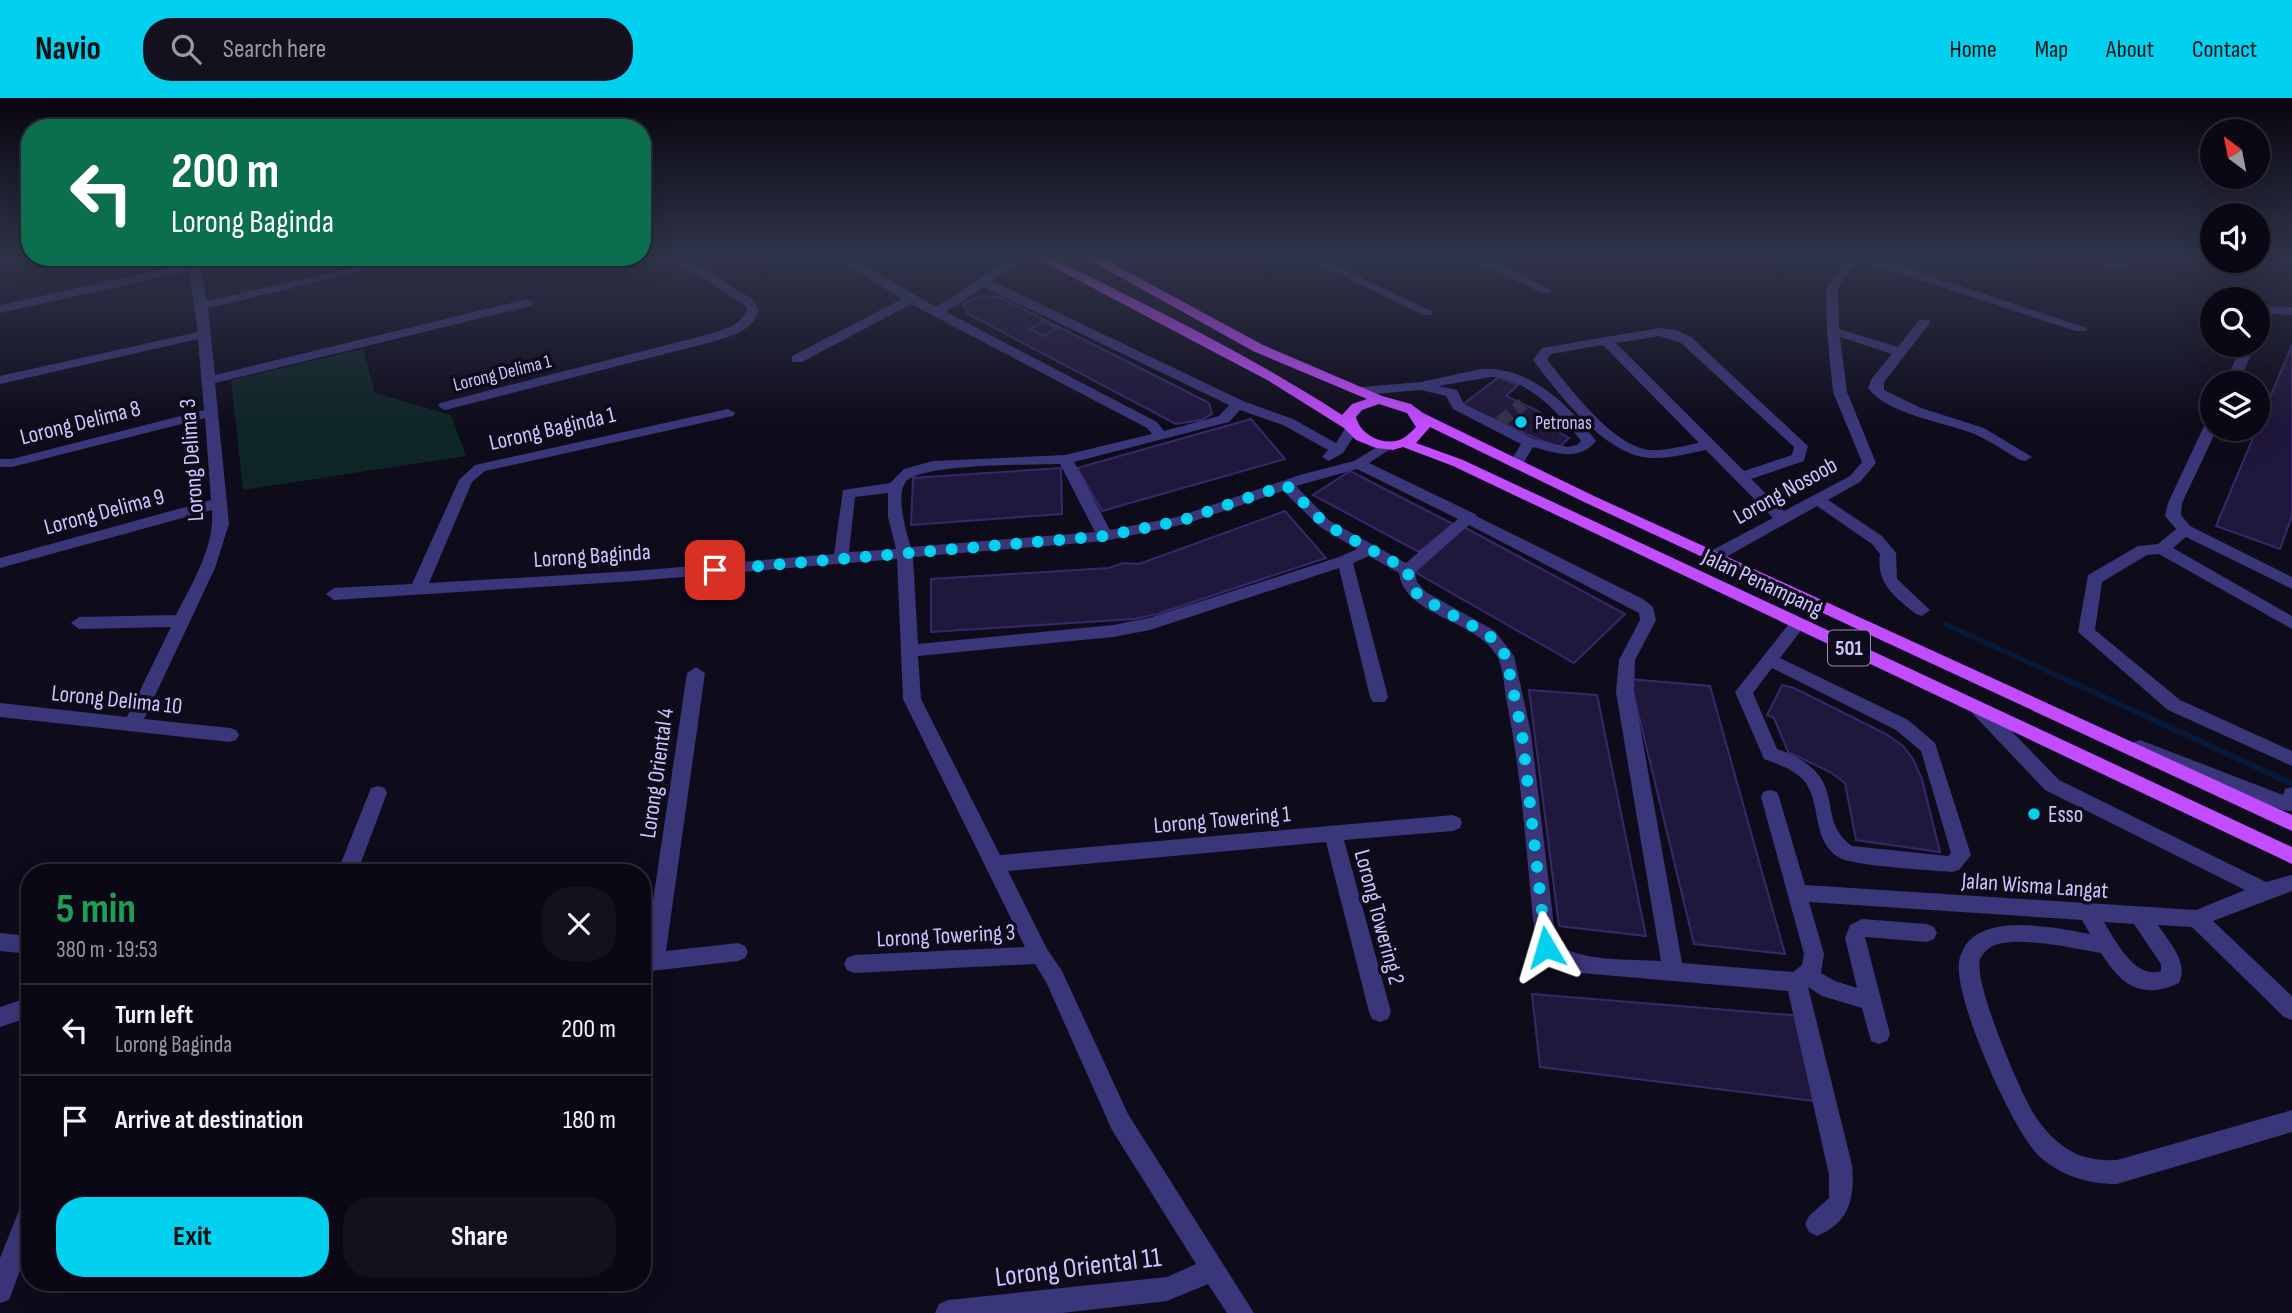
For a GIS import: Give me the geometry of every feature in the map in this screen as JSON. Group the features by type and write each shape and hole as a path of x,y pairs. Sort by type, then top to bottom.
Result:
{"main road":[{"path":"1152,315 1307,397 1349,427"},
{"path":"1201,315 1258,348 1378,400"},
{"path":"1349,427 1348,415 1354,408 1378,400"},
{"name":"Jalan Penampang","path":"1378,400 1396,402 1411,408 1421,417 1516,464 1713,557 2292,823"},
{"path":"1395,444 1417,437 1423,428 1421,417"},
{"name":"Jalan Penampang","path":"1349,427 1359,438 1395,444 1458,463 2292,856"}],"street":[{"name":"Lorong Delima 3","path":"132,725 216,547 221,524 203,315"},
{"path":"208,381 479,315"},
{"name":"Lorong Delima 1","path":"445,406 707,339 730,332 749,321 751,315"},
{"path":"797,359 881,315"},
{"path":"942,315 1152,425 1160,436"},
{"path":"1052,315 1238,404 1287,422 1338,450"},
{"name":"Lorong Nosoob","path":"1713,557 1855,478 1869,463 1840,392 1833,315"},
{"path":"2040,315 2081,328"},
{"path":"1924,323 1877,381 1875,387 1879,393 1916,411 1979,431 2025,457"},
{"path":"1709,445 1650,454 1632,451 1615,441 1540,360 1547,351 1659,332 1671,333 1686,340 1801,446 1798,458 1741,477"},
{"path":"1833,332 1899,352"},
{"path":"0,380 204,334"},
{"path":"1606,341 1781,517"},
{"path":"1362,391 1421,386 1468,376 1502,373 1521,380 1539,393 1577,425 1589,441 1581,449 1567,451 1528,442 1498,424 1458,406 1452,393 1421,386"},
{"path":"1523,404 1539,393"},
{"path":"1238,404 1224,419 1160,436 1065,459 933,465 906,474 896,487 899,541 905,552 912,699 1040,956 1055,978 1120,1122 1241,1313"},
{"name":"Lorong Delima 8","path":"0,463 12,463 211,412"},
{"name":"Lorong Baginda 1","path":"418,589 466,480 480,468 728,413"},
{"name":"Lorong Baginda","path":"1305,478 1338,450 1349,427"},
{"path":"2204,441 2175,503 2173,516 2185,530 2292,584"},
{"path":"1516,464 1528,442"},
{"name":"Lorong Baginda","path":"334,594 634,576 1105,536 1180,521 1305,478 1359,464 1395,444"},
{"path":"1065,459 1105,536"},
{"path":"1359,464 1471,517 1637,603 1647,611 1648,620 1627,660 1625,692 1673,974"},
{"path":"1286,485 1325,524 1408,570"},
{"path":"841,559 848,494 896,487"},
{"path":"1816,499 1877,540 1888,553 1884,569 1888,581 1922,610"},
{"name":"Lorong Delima 9","path":"0,563 219,503"},
{"path":"1408,570 1471,517"},
{"path":"2162,549 2185,530"},
{"path":"910,651 1112,631 1150,624 1345,561 1370,549"},
{"path":"2292,623 2162,549 2144,550 2094,579 2086,632 2174,705 2292,759"},
{"path":"1345,561 1379,696"},
{"path":"1408,570 1409,584 1420,597 1489,635 1506,656 1522,733 1546,947 1560,959 1581,964 1673,974 1801,979 1872,1002"},
{"path":"79,623 182,621"},
{"path":"1770,660 1902,725 1929,748 1961,855 1952,864 1848,853 1831,839 1816,781 1791,761 1770,754 1744,692 1798,624"},
{"name":"Lorong Oriental 4","path":"651,944 695,673"},
{"path":"1979,709 2052,785 2265,891"},
{"name":"Lorong Delima 10","path":"0,710 230,736"},
{"path":"2046,711 2289,805 2292,794"},
{"path":"350,864 378,793"},
{"path":"1770,797 1814,954 1812,970 1801,979"},
{"name":"Lorong Towering 1","path":"994,864 1453,823"},
{"name":"Lorong Towering 2","path":"1333,834 1380,1012"},
{"name":"Jalan Wisma Langat","path":"1796,892 2197,919 2292,883"},
{"path":"2089,913 2106,945 2129,972 2146,982 2164,982 2172,976 2171,962 2141,916"},
{"path":"2197,919 2292,1010"},
{"path":"1880,1034 1855,938 1857,931 1862,928 1927,933"},
{"path":"2106,945 2010,934 1987,938 1974,948 1969,962 1969,976 1990,1039 2020,1110 2033,1133 2052,1153 2075,1167 2096,1173 2117,1171 2292,1121"},
{"path":"0,942 21,944"},
{"path":"651,962 738,952"},
{"name":"Lorong Towering 3","path":"855,964 1040,956"},
{"path":"1801,979 1842,1185 1840,1205 1829,1217 1816,1224"},
{"path":"0,1017 21,1010"},
{"path":"0,1291 21,1235"},
{"name":"Lorong Oriental 11","path":"948,1313 1167,1290 1212,1270"}],"green space":[{"path":"363,349 375,393 451,415 466,456 243,490 231,380"}],"water":[{"path":"1945,621 2292,780 2292,787 1943,626"}],"building":[{"path":"969,315 1035,315 1209,403 1212,414 1201,420 1176,424"},
{"path":"1044,321 1057,328 1043,336 1030,329"},
{"path":"2292,345 2292,516 2280,549 2216,526 2252,441 2270,441 2270,397"},
{"path":"1499,377 1518,385 1506,396 1538,411 1550,421 1550,427 1569,438 1558,448 1462,405"},
{"path":"1251,419 1285,459 1102,511 1077,468"},
{"path":"1061,468 1062,514 911,525 913,478"},
{"path":"1350,471 1453,524 1419,552 1313,495"},
{"path":"1285,511 1326,558 1135,619 931,632 931,579 1109,568 1123,563 1139,564"},
{"path":"1464,527 1625,614 1574,663 1415,572"},
{"path":"1630,679 1710,686 1785,954 1694,944"},
{"path":"1782,685 1794,688 1886,734 1903,746 1913,759 1922,779 1940,852 1856,840 1845,783 1830,772 1788,752 1774,718 1767,715"},
{"path":"1529,690 1597,695 1646,936 1559,926"},
{"path":"1532,994 1802,1016 1814,1101 1540,1067"}],"tunnel":[{"path":"1500,422 1523,404"}],"place":[{"name":"Petronas","path":"1521,422"},
{"name":"Esso","path":"2034,814"}],"route":[{"path":"715,570 1105,536 1180,521 1286,485 1325,524 1408,570 1409,584 1420,597 1489,635 1506,656 1522,733 1546,947"}]}
